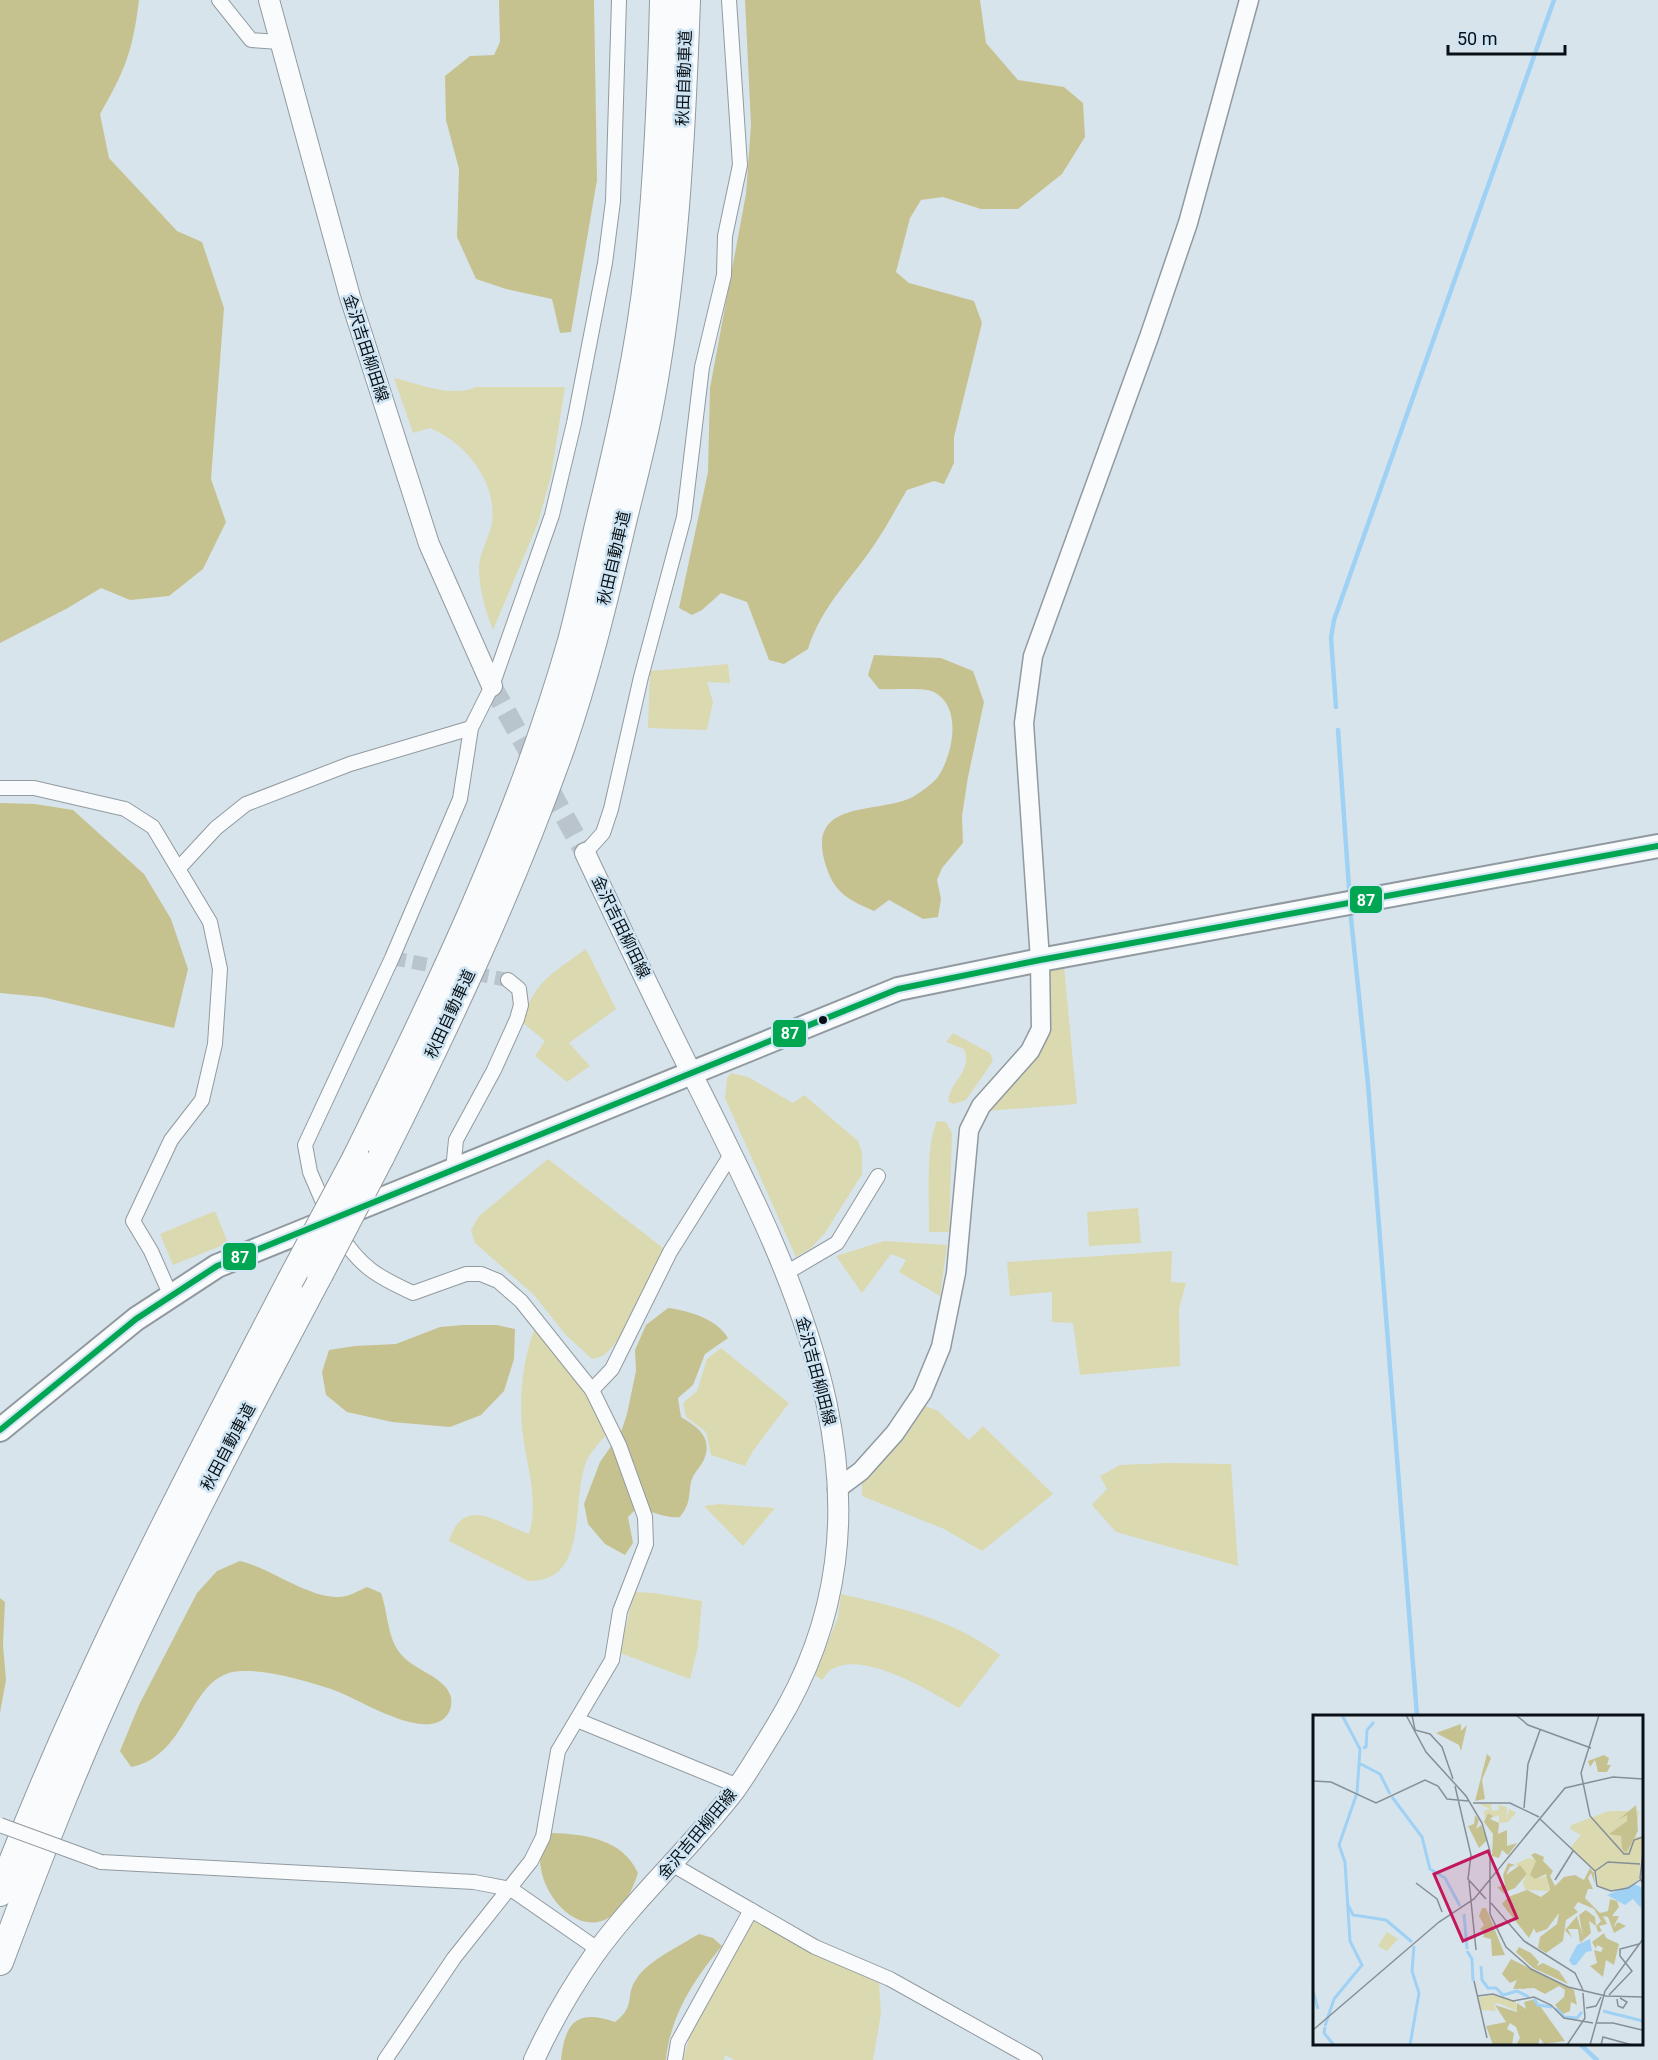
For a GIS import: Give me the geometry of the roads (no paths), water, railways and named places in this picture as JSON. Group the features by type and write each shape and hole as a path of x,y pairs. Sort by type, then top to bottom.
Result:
{"highway":[{"name":"秋田自動車道","path":"0,1893 99,1659 185,1484 356,1156 441,978 495,854 540,737 571,641 625,412 648,270 660,132 663,0"},
{"name":"秋田自動車道","path":"0,1962 36,1867 119,1670 204,1492 381,1158 463,988 517,864 562,746 593,646 648,417 669,274 682,135 687,0"},
{"path":"0,1430 170,1294 217,1266 692,1075 898,989 1040,960 1658,846"}],"main road":[{"name":"金沢吉田柳田線","path":"269,0 350,297 429,544 492,686"},
{"name":"金沢吉田柳田線","path":"534,2060 565,1998 598,1950 673,1865 738,1785 799,1687 817,1645 828,1607 839,1516 830,1409 810,1336 786,1273 732,1153 585,854"}],"street":[{"path":"219,0 250,40 279,42"},
{"path":"385,2060 454,1958 531,1861 543,1837 558,1751 612,1659 620,1611 646,1544 645,1517 638,1496 620,1445 592,1390 521,1301 498,1281 482,1274 466,1274 413,1293 377,1276 350,1251 330,1219 310,1172 306,1145 392,958 460,799 471,728 492,686 552,514 574,423 606,263 614,190 619,0"},
{"path":"585,854 603,833 611,809 641,677 684,517 702,367 724,275 725,236 740,165 729,0"},
{"path":"837,1489 861,1471 895,1433 922,1393 941,1347 956,1273 969,1130 981,1106 1030,1051 1041,1029 1040,960 1024,723 1033,656 1188,223 1249,0"},
{"path":"178,868 216,828 246,804 350,764 471,728"},
{"path":"0,788 34,788 125,809 153,827 210,922 220,969 215,1044 201,1100 171,1140 133,1221 151,1251 170,1294"},
{"path":"453,1170 456,1140 494,1070 521,1005 519,989 508,980"},
{"path":"592,1390 612,1369 670,1252 732,1153"},
{"path":"786,1273 837,1243 878,1176"},
{"path":"577,1719 738,1785"},
{"path":"0,1825 101,1862 474,1882 511,1889 598,1950"},
{"path":"673,1865 815,1947 890,1979 1035,2060"},
{"path":"675,2060 682,2034 751,1910"}],"waterway":[{"path":"1336,707 1331,638 1334,620 1554,0"},
{"path":"1338,730 1349,888"},
{"path":"1351,918 1368,1084 1417,1715"},
{"path":"1581,2045 1597,2060"}],"tunnel":[{"path":"492,686 585,853"},
{"path":"392,958 508,980"}]}
